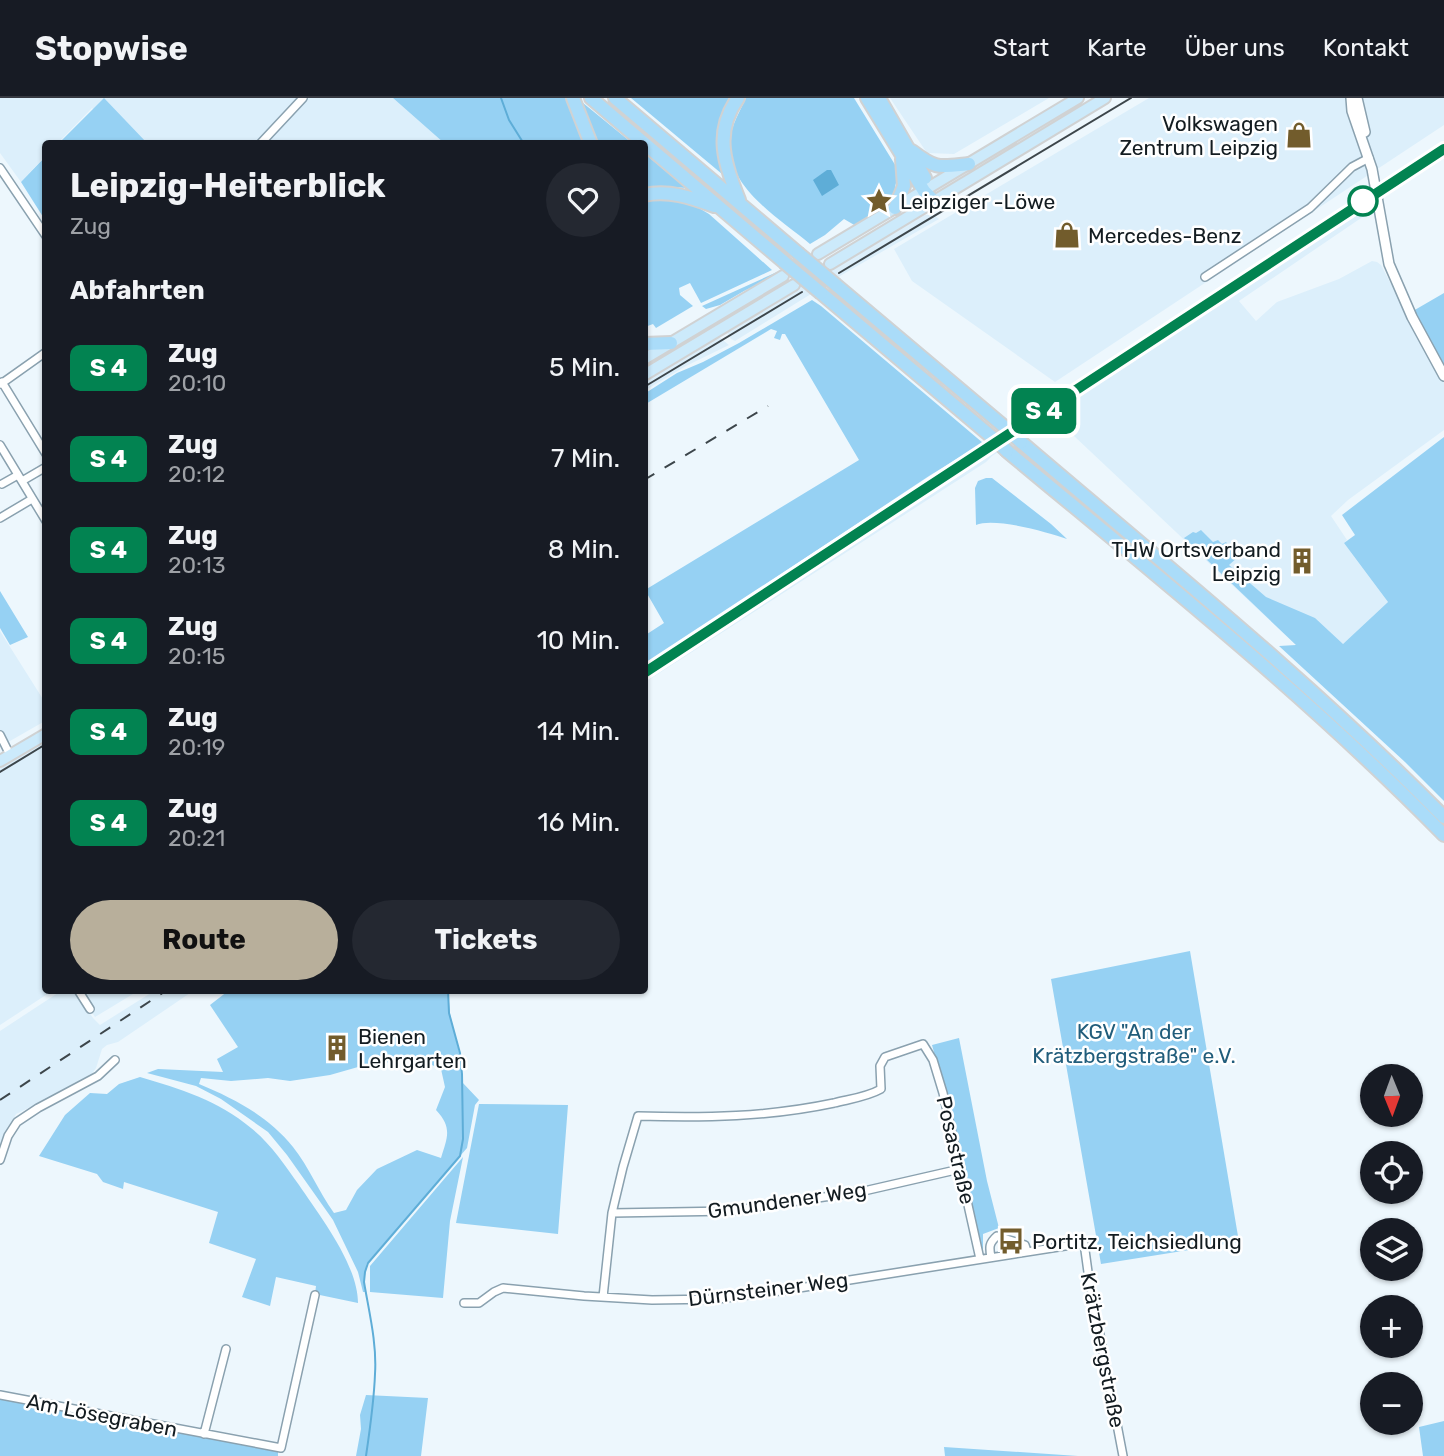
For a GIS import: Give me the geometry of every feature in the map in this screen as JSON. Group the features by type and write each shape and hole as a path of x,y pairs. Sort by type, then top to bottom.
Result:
{"highway":[{"path":"573,98 589,140"},
{"path":"591,98 641,140"},
{"path":"615,98 1263,648 1444,817"},
{"path":"738,98 725,123 723,145 725,163 740,204"},
{"path":"867,98 906,152 933,165 944,167 969,164"},
{"path":"879,98 934,201"},
{"path":"648,146 1271,672 1409,799 1444,835"},
{"path":"895,208 904,186 906,152"},
{"path":"648,194 672,193 724,210"},
{"path":"648,344 671,344"}],"main road":[{"path":"818,254 1078,98"},
{"path":"830,264 1105,98"},
{"path":"648,357 783,276"},
{"path":"648,374 794,285"},
{"path":"0,761 42,736"}],"street":[{"path":"264,140 303,98"},
{"path":"1350,98 1369,158"},
{"path":"1357,98 1389,264 1412,317 1444,376"},
{"path":"1205,277 1310,208 1352,166 1369,158"},
{"path":"0,168 42,230"},
{"path":"42,355 1,383 42,448"},
{"path":"0,445 42,515"},
{"path":"2,484 42,469"},
{"path":"0,518 32,499"},
{"path":"0,735 10,755"},
{"path":"81,994 90,1009"},
{"name":"Posastraße","path":"612,1213 638,1116 732,1117 818,1106 871,1095 881,1089 880,1066 885,1057 923,1044 933,1060 939,1078 980,1259"},
{"path":"0,1160 8,1136 17,1122 98,1076 114,1060"},
{"name":"Gmundener Weg","path":"612,1213 731,1212 864,1191 960,1169"},
{"path":"603,1297 612,1213"},
{"path":"990,1257 990,1241 997,1236 1025,1245 1027,1251"},
{"name":"Dürnsteiner Weg","path":"464,1303 479,1303 503,1289 652,1300 718,1299 1084,1243"},
{"name":"Krätzbergstraße","path":"1084,1243 1124,1456"},
{"name":"Am Lösegraben","path":"0,1395 281,1448 315,1294"},
{"name":"Am Lösegraben","path":"204,1434 226,1349"}],"shaded area":[{"path":"0,98 393,98 441,140 126,140 92,108 61,140 42,140 42,159 21,182 0,153"},
{"path":"890,98 1049,98 954,154 927,153"},
{"path":"1149,98 1444,98 1444,125 1055,382 912,281 894,249"},
{"path":"831,170 839,185 822,196 813,180"},
{"path":"1371,191 1375,213 1367,214 1239,301 1256,321 1277,302 1339,279 1372,261 1377,262 1444,381 1444,430 1348,500 1331,516 1347,540 1344,543 1388,602 1343,644 1296,645 1056,419 992,456 648,680 648,665 1327,220 1359,198 1362,193"},
{"path":"925,215 934,215 939,219 735,341 726,331 871,243 893,234"},
{"path":"718,336 729,345 648,389 648,378"},
{"path":"0,631 42,698 42,723 3,745 0,740"},
{"path":"42,741 42,994 47,994 0,1025 0,768"},
{"path":"56,994 76,994 100,1025 149,994 189,994 118,1042 102,1049 91,1075 16,1114 0,1149 0,1031"},
{"path":"80,994 133,994 95,1017"}],"green space":[{"path":"104,98 144,140 62,140"},
{"path":"393,98 566,98 585,140 441,140"},
{"path":"577,98 628,140 595,140 587,116"},
{"path":"631,98 731,98 722,117 718,135 722,174"},
{"path":"746,98 854,98 897,168 895,187 900,188 886,206 869,218 856,226 844,219 810,244 769,212 736,172 730,156 730,139"},
{"path":"648,156 686,188 663,186 648,188"},
{"path":"42,160 42,215 21,182"},
{"path":"667,198 687,201 709,214 772,270 701,303 690,283 679,288 680,295 693,306 656,328 653,324 648,326 648,201"},
{"path":"777,272 779,274 720,305 706,309 702,306"},
{"path":"1444,293 1444,367 1413,311"},
{"path":"812,300 983,443 648,662 648,633 664,623 648,595 648,588 859,460 785,334 782,334 780,340 774,338 777,331 771,329 648,403 648,391 677,373 739,343"},
{"path":"1444,437 1444,801 1279,646 1296,645 1184,538 1201,530 1213,542 1226,542 1238,557 1229,565 1266,597 1315,618 1343,644 1388,602 1344,543 1355,535 1342,515"},
{"path":"992,478 1067,539 1007,524 976,525 975,488 978,481"},
{"path":"0,591 28,637 10,645 0,628"},
{"name":"KGV \"An der Krätzbergstraße\" e.V.","path":"1190,951 1239,1242 1101,1264 1051,979"},
{"path":"224,994 448,994 462,1082 479,1100 475,1105 467,1148 367,1263 365,1292 333,1220 268,1132 221,1099 196,1086 147,1073 158,1069 223,1072 217,1059 238,1047 210,1005","holes":["416,1058 441,1069 445,1087 436,1110 447,1128 441,1158 417,1150 377,1169 357,1190 346,1210 334,1213 299,1155 273,1126 250,1110 199,1084 201,1078 231,1081 268,1078 290,1081"]},
{"path":"959,1038 999,1228 983,1234 983,1250 980,1251 956,1132 932,1045"},
{"path":"140,1077 212,1103 238,1118 265,1140 336,1241 352,1273 358,1303 315,1294 316,1286 276,1277 270,1306 242,1297 256,1259 209,1243 218,1212 124,1182 123,1189 103,1182 97,1174 39,1156 65,1115 90,1093 107,1094 119,1084"},
{"path":"479,1104 568,1105 558,1234 456,1223"},
{"path":"463,1157 450,1221 443,1298 370,1292 370,1266"},
{"path":"0,1395 278,1446 278,1456 0,1456"},
{"path":"366,1395 428,1398 421,1456 356,1456 361,1429 360,1415"},
{"path":"1444,1421 1444,1456 1423,1456 1420,1435 1423,1435 1423,1426"},
{"path":"944,1447 1078,1456 945,1456"}],"waterway":[{"path":"501,98 509,120 522,140"},
{"path":"366,1456 373,1405 375,1351 364,1282 365,1272 368,1263 460,1156 463,1139 462,1074 460,1053 449,1013 448,994"}],"tram line":[{"path":"839,273 1131,98"},
{"path":"648,385 802,292"},
{"path":"0,772 42,746"}],"railway":[{"path":"1019,428 1444,149"},
{"path":"648,478 768,406"},
{"path":"648,675 993,450"},
{"path":"0,1100 161,994"}],"train":[{"path":"648,670 1444,149"}],"place":[{"name":"Volkswagen Zentrum Leipzig","path":"1299,135"},
{"name":"Leipziger -Löwe","path":"879,201"},
{"name":"Mercedes-Benz","path":"1067,235"},
{"name":"THW Ortsverband Leipzig","path":"1302,561"},
{"name":"Bienen Lehrgarten","path":"337,1048"},
{"name":"Portitz, Teichsiedlung","path":"1011,1241"}]}
